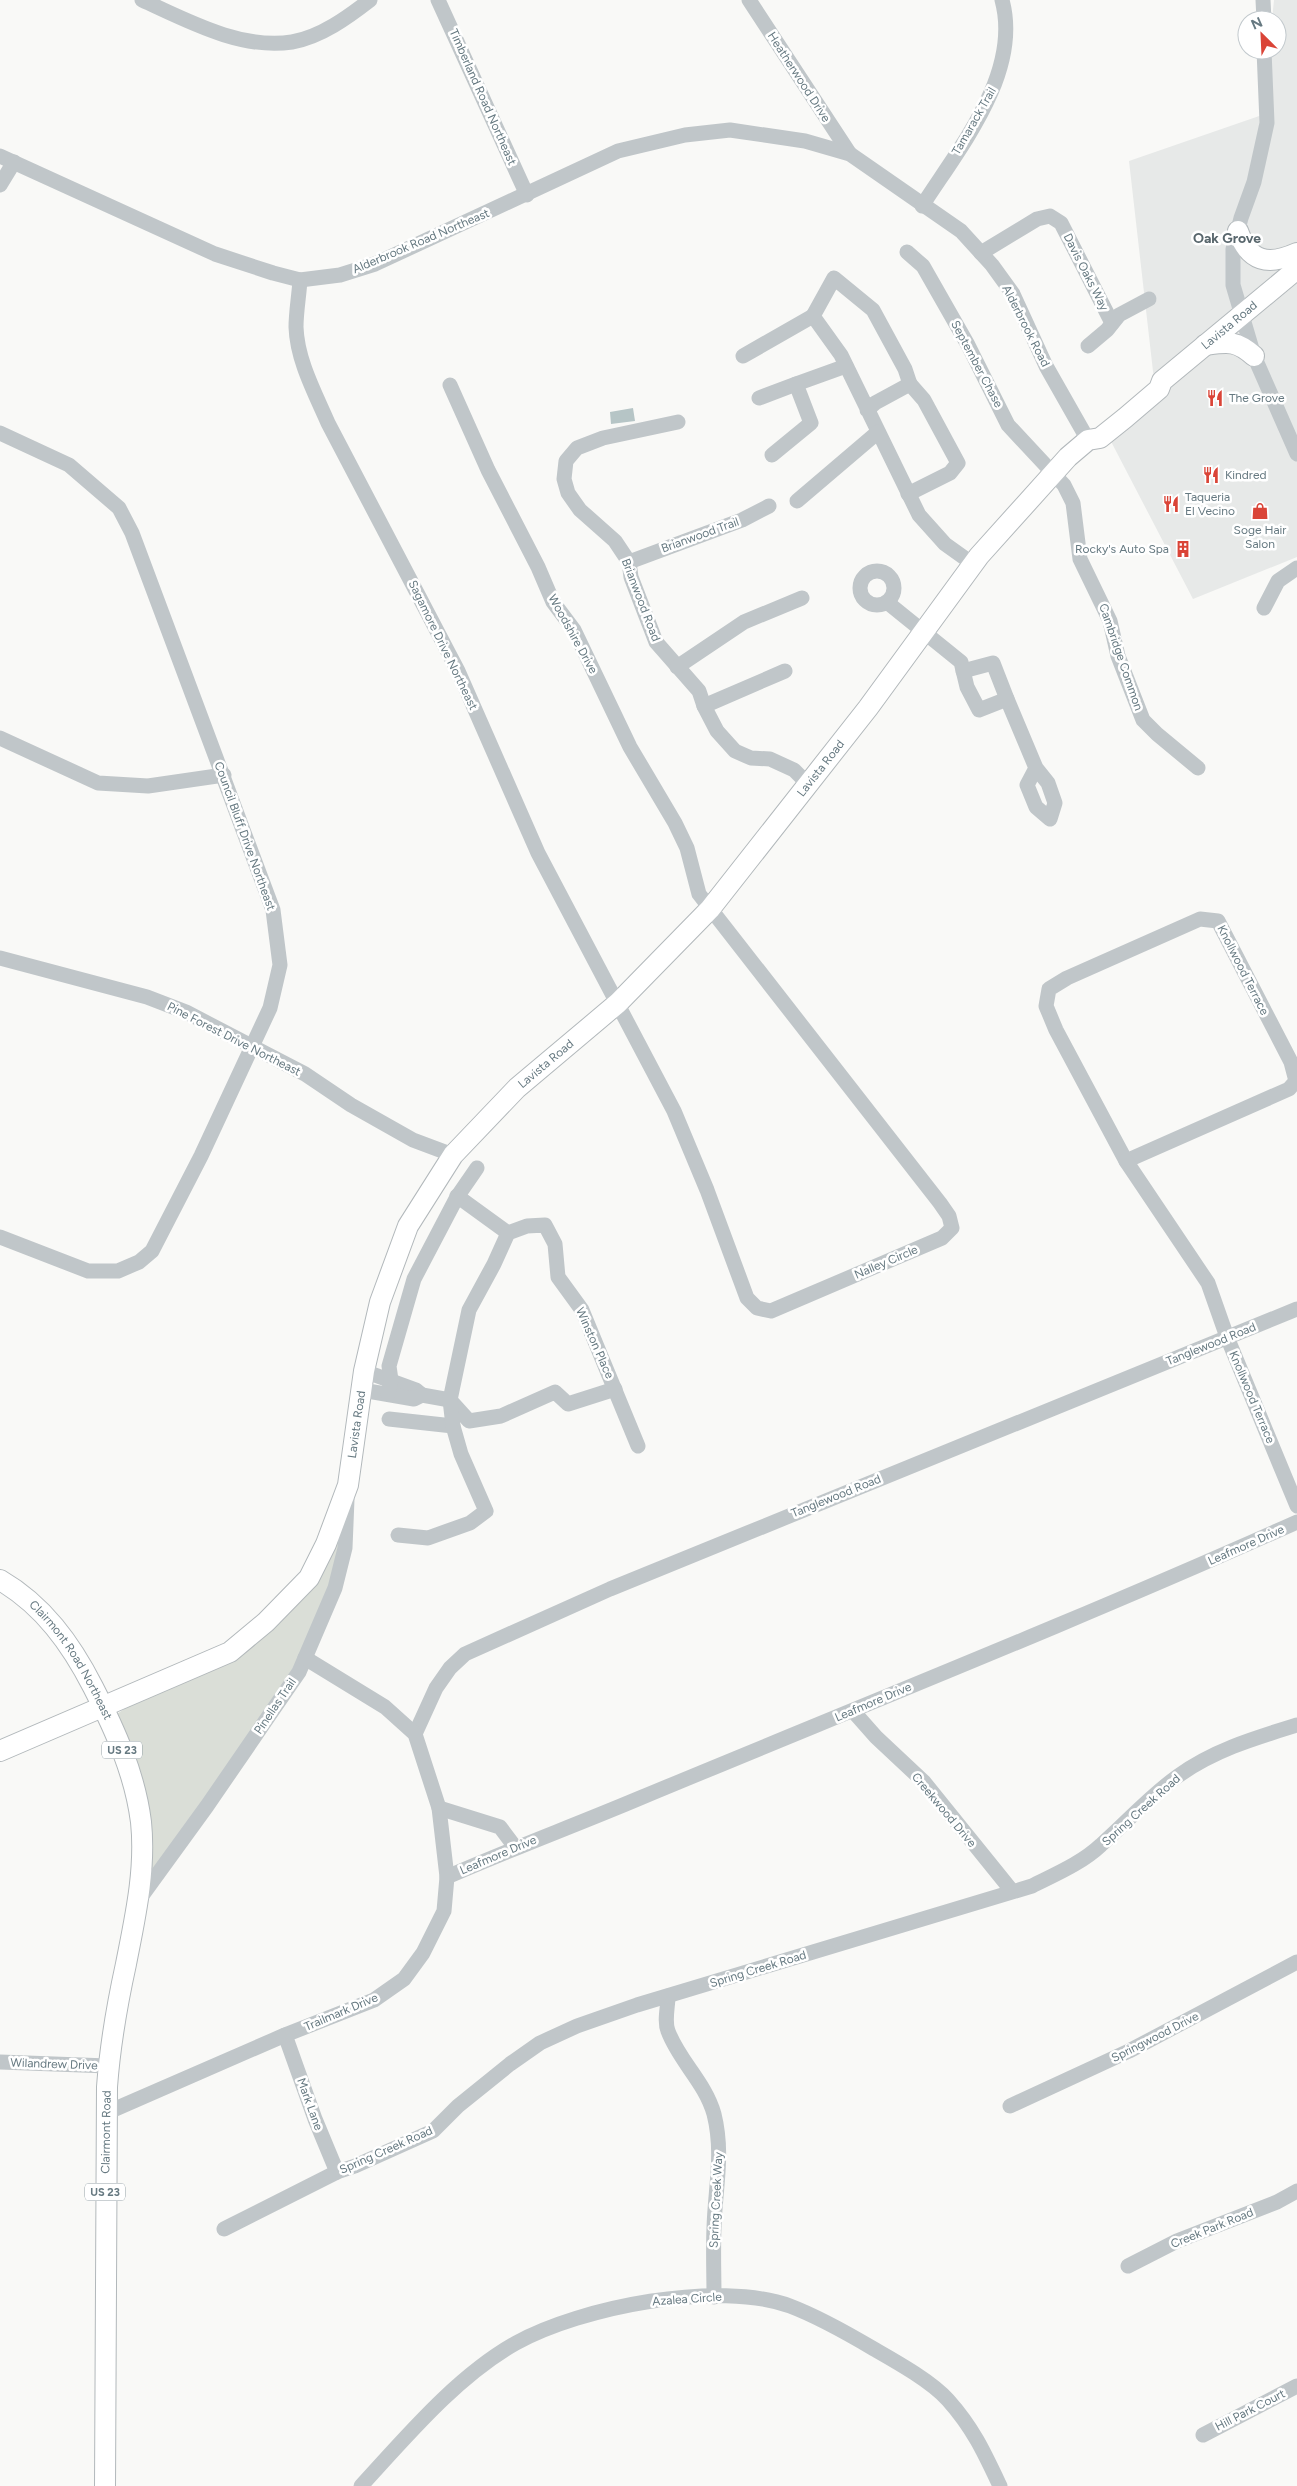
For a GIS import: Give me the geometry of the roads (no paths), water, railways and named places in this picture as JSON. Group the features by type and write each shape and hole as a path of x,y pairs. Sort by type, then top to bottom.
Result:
{"main road":[{"path":"1238,231 1242,242 1258,258 1268,261 1297,253"},
{"name":"Lavista Road","path":"0,1752 230,1652 266,1622 309,1578 326,1544 348,1485 363,1381 380,1302 408,1226 453,1155 518,1088 618,1003 710,909 810,785 973,564 1051,474 1088,440 1092,429 1151,379 1162,381 1295,273"},
{"path":"1205,345 1229,342 1240,345 1254,356"},
{"name":"Clairmont Road Northeast","path":"0,1580 28,1599 57,1629 75,1654 103,1707 125,1758 137,1800 142,1850 138,1901"},
{"name":"Clairmont Road","path":"105,2486 106,2113 108,2066 138,1901"}],"street":[{"path":"142,0 197,25 236,38 267,43 293,42 316,34 346,18 370,0"},
{"name":"Timberland Road Northeast","path":"438,0 527,195"},
{"name":"Heatherwood Drive","path":"749,0 850,154"},
{"name":"Tamarack Trail","path":"922,206 981,112 995,84 1007,46 1008,32 1002,0"},
{"path":"1264,60 1267,123 1254,182 1234,249 1233,285 1254,356 1297,454"},
{"name":"Alderbrook Road Northeast","path":"7,159 215,254 300,280 340,276 375,264 527,195 618,151 685,135 730,130 805,140 850,154"},
{"name":"Alderbrook Road","path":"850,154 922,206 961,231 981,253 1012,294 1046,366 1088,440"},
{"path":"0,185 7,159"},
{"name":"Davis Oaks Way","path":"981,253 1037,219 1050,216 1061,223 1112,322"},
{"name":"September Chase","path":"907,252 923,266 968,344 1008,424 1051,474"},
{"path":"743,356 813,316 834,278 873,310 905,369 910,384 924,400 958,462 950,473 908,494"},
{"name":"Sagamore Drive Northeast","path":"300,280 296,328 305,370 328,423 458,671 538,853 618,1003"},
{"path":"1088,346 1107,330 1119,315 1149,299"},
{"path":"813,316 841,355 919,515 945,544 973,564"},
{"path":"759,398 846,366"},
{"path":"772,455 811,423 796,384"},
{"path":"867,410 875,403 910,384"},
{"name":"Woodshire Drive","path":"450,385 488,470 554,602 574,630 630,746 675,823 687,848 694,880 710,909"},
{"name":"Brianwood Road","path":"678,422 603,438 577,448 566,460 564,478 568,493 580,510 615,541 629,562 631,577 656,642 698,691 717,731 734,751 751,758 770,759 794,770 810,785"},
{"path":"797,501 878,432"},
{"name":"Council Bluff Drive Northeast","path":"0,433 69,465 119,508 132,533 273,910 280,965 270,1008 253,1046 176,1209 152,1251 138,1262 118,1271 88,1271 0,1237"},
{"name":"Cambridge Common","path":"1051,474 1064,485 1073,503 1080,559 1110,621 1118,656 1143,720 1198,768"},
{"name":"Brianwood Trail","path":"629,562 742,520 769,506"},
{"path":"1264,608 1278,581 1297,568"},
{"path":"888,603 894,594 894,584 889,575 879,571 868,573 861,580 859,590 863,600 872,606 888,603 962,662 967,687 979,710 1007,699"},
{"path":"677,667 744,622 802,598"},
{"path":"963,671 993,662 1036,768"},
{"path":"704,706 785,671"},
{"path":"0,738 98,783 148,786 224,775"},
{"name":"Nalley Circle","path":"618,1003 674,1111 707,1190 747,1298 757,1308 771,1311 798,1301 942,1238 952,1228 949,1216 922,1179 710,909"},
{"name":"Knollwood Terrace","path":"1126,1161 1290,1089 1296,1081 1291,1062 1218,921 1200,919 1067,978 1049,989 1046,1006 1056,1030 1126,1161 1208,1283 1227,1337 1297,1506"},
{"name":"Pine Forest Drive Northeast","path":"0,958 147,997 186,1012 305,1074 351,1105 413,1140 453,1155"},
{"path":"389,1387 389,1366 414,1279 457,1196 476,1168"},
{"path":"398,1535 428,1538 470,1523 486,1511 461,1454 453,1426 450,1400 469,1310 494,1264 508,1233 457,1196"},
{"name":"Winston Place","path":"508,1233 527,1226 545,1225 555,1244 558,1277 582,1310 638,1446"},
{"name":"Tanglewood Road","path":"414,1734 436,1688 450,1668 465,1654 500,1637 610,1589 1297,1309"},
{"path":"363,1381 389,1387 416,1390 422,1396 450,1400"},
{"name":"Winston Place","path":"450,1400 469,1421 501,1416 555,1392 568,1404 615,1389"},
{"path":"389,1419 453,1426"},
{"name":"Pinellas Trail","path":"138,1901 207,1806 299,1672 335,1588 345,1548 348,1485"},
{"name":"Leafmore Drive","path":"447,1877 515,1847 853,1711 1192,1569 1297,1522"},
{"name":"Trailmark Drive","path":"106,2113 285,2035 374,2000 404,1979 422,1953 444,1911 447,1877 439,1808 414,1734 385,1707 305,1658"},
{"name":"Creekwood Drive","path":"853,1711 876,1737 924,1782 1012,1892"},
{"name":"Spring Creek Road","path":"224,2229 337,2172 355,2166 433,2131 480,2088 540,2043 577,2026 637,2005 1032,1886 1068,1868 1100,1847 1143,1805 1178,1776 1215,1752 1297,1725"},
{"path":"439,1808 500,1827 515,1847"},
{"name":"Springwood Drive","path":"1010,2106 1129,2050 1297,1962"},
{"name":"Spring Creek Way","path":"668,1996 667,2029 683,2058 696,2076 713,2112 718,2135 720,2164 714,2227 714,2297"},
{"name":"Mark Lane","path":"285,2035 315,2119 337,2172"},
{"name":"Wilandrew Drive","path":"0,2062 108,2066"},
{"name":"Creek Park Road","path":"1128,2266 1177,2241 1259,2210 1297,2191"},
{"name":"Azalea Circle","path":"361,2486 425,2416 484,2364 516,2343 566,2320 611,2308 668,2299 738,2296 788,2306 840,2330 900,2364 946,2398 976,2435 1000,2486"},
{"name":"Hill Park Court","path":"1204,2435 1297,2386"}],"place":[{"name":"The Grove","path":"1215,398"},
{"name":"Kindred","path":"1211,475"},
{"name":"Taqueria El Vecino","path":"1171,504"},
{"name":"Soge Hair Salon","path":"1260,511"},
{"name":"Rocky's Auto Spa","path":"1183,549"}],"district":[{"name":"Oak Grove","path":"1227,238"}]}
